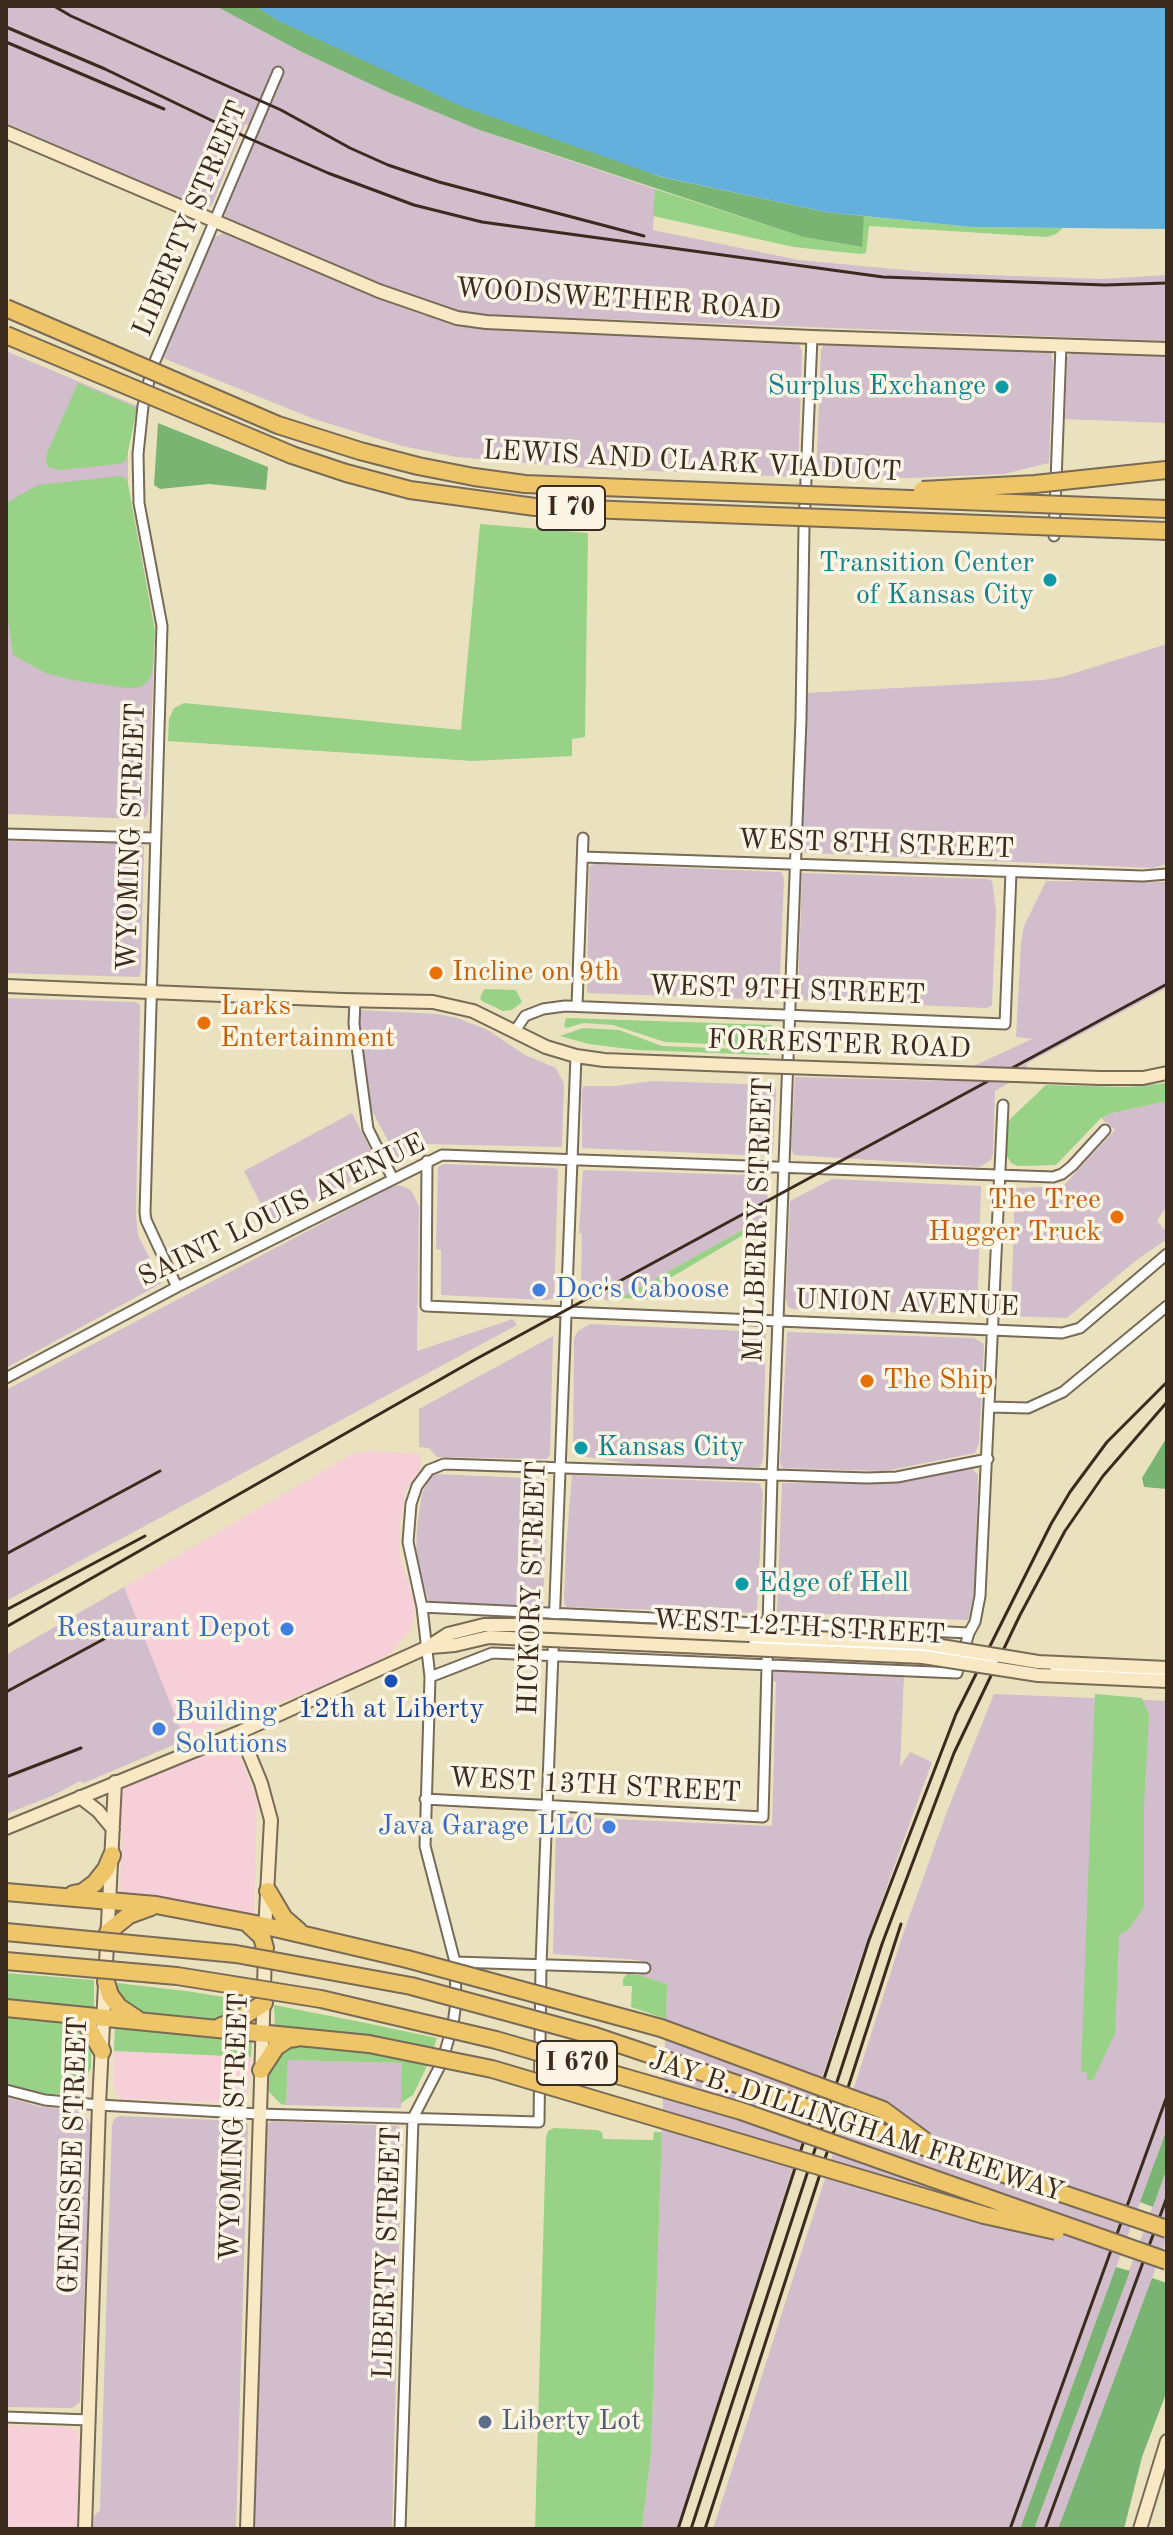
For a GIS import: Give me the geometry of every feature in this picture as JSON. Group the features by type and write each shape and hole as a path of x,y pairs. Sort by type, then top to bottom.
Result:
{"highway":[{"name":"LEWIS AND CLARK VIADUCT","path":"6,308 278,425 418,466 525,484 1167,509"},
{"name":"LEWIS AND CLARK VIADUCT","path":"6,335 292,455 410,490 535,507 1167,531"},
{"path":"821,496 1035,484 1167,470"},
{"path":"66,1896 83,1892 95,1883 112,1855"},
{"path":"268,1891 284,1918 304,1935"},
{"path":"6,1892 110,1899 247,1922 407,1959 661,2028 883,2110 939,2151"},
{"path":"108,1932 129,1915 156,1905"},
{"path":"247,1922 262,1937 265,1948"},
{"name":"JAY B. DILLINGHAM FREEWAY","path":"6,1932 236,1954 411,1986 595,2036 1167,2229"},
{"name":"JAY B. DILLINGHAM FREEWAY","path":"6,1961 177,1976 321,1999 496,2040 741,2111 1167,2261"},
{"path":"106,1982 110,1995 119,2007 139,2020"},
{"path":"216,2027 236,2021 264,2003"},
{"path":"6,2008 369,2044 492,2069 984,2215 1128,2246"},
{"path":"66,2012 86,2024 102,2051"},
{"path":"261,2070 276,2047 288,2039 300,2037"}],"main road":[{"name":"WOODSWETHER ROAD","path":"6,132 401,300 457,318 486,322 812,337 1167,349"},
{"path":"6,986 433,1002 454,1005 515,1031"},
{"name":"FORRESTER ROAD","path":"515,1031 546,1047 604,1060 1100,1078 1143,1078 1167,1073"},
{"name":"WEST 12TH STREET","path":"529,1632 923,1657 1038,1675 1167,1681"},
{"name":"WEST 12TH STREET","path":"6,1828 240,1732 428,1647 489,1637 529,1632 923,1643 1038,1662 1167,1668"},
{"name":"WYOMING STREET","path":"240,1732 261,1783 271,1820 247,2529"},
{"name":"GENESSEE STREET","path":"85,2529 99,2105 115,1782"},
{"path":"80,1797 98,1811 113,1829"},
{"path":"1140,2529 1167,2441"}],"street":[{"name":"LIBERTY STREET","path":"147,385 213,221 278,72"},
{"name":"MULBERRY STREET","path":"763,1817 812,337"},
{"path":"1054,536 1061,345"},
{"name":"WYOMING STREET","path":"147,385 137,479 162,626 145,1212 177,1287"},
{"path":"6,834 155,838"},
{"path":"577,1006 583,838"},
{"name":"WEST 8TH STREET","path":"583,857 1011,872 1167,874"},
{"name":"WEST 9TH STREET","path":"515,1031 525,1016 543,1009 577,1006 1005,1024 1011,872"},
{"path":"355,1000 354,1024 368,1129 393,1179"},
{"name":"HICKORY STREET","path":"413,2118 539,2122 541,1964 576,1056"},
{"path":"969,1633 975,1622 980,1596 1003,1105"},
{"name":"SAINT LOUIS AVENUE","path":"6,1378 177,1287 442,1155 1053,1177 1062,1174 1105,1130"},
{"name":"UNION AVENUE","path":"427,1161 426,1306 1062,1333 1080,1328 1167,1254"},
{"path":"990,1407 1028,1408 1063,1392 1167,1306"},
{"path":"560,1468 897,1477 988,1459"},
{"name":"LIBERTY STREET","path":"400,2529 413,2118 442,2062 456,2002 455,1962 425,1846 430,1677 422,1607 408,1542 411,1504 417,1486 429,1470 444,1464 560,1468"},
{"name":"WEST 12TH STREET","path":"422,1607 969,1633 957,1673 492,1653 430,1677"},
{"path":"554,1634 923,1650 1039,1669 1167,1675"},
{"name":"WEST 13TH STREET","path":"425,1799 763,1817"},
{"path":"455,1962 645,1968"},
{"path":"6,2090 45,2100 99,2105 413,2118"},
{"path":"6,2417 89,2420"}],"shaded area":[{"path":"6,6 258,6 392,94 503,138 655,189 653,230 799,260 936,273 1101,279 1167,275 1167,341 455,311 408,296 226,220 224,213 259,131 245,124 212,205 204,209 6,123"},
{"path":"223,233 390,303 423,315 463,324 798,342 802,351 798,477 582,468 457,457 402,446 314,419 163,358 213,238"},
{"path":"824,344 1051,353 1049,463 1004,474 910,478 816,476 821,350"},
{"path":"6,351 137,406 128,449 128,484 155,631 148,812 145,818 6,814"},
{"path":"1074,351 1167,355 1167,423 1065,419 1067,357"},
{"path":"1167,644 1167,864 1152,868 806,853 802,849 806,693 1042,680 1062,677"},
{"path":"6,841 134,843 144,847 139,977 6,973"},
{"path":"596,864 781,872 784,878 779,1000 587,993 589,869"},
{"path":"802,873 992,881 996,911 992,1005 987,1008 798,1000"},
{"path":"1046,881 1167,882 1167,988 1026,1064 1029,1071 995,1091 993,1154 991,1160 979,1167 794,1155 791,1149 795,1077 941,1081 1032,1039 1016,1037 1021,943 1024,926"},
{"path":"6,998 136,1002 140,1005 136,1214 138,1235 162,1283 6,1368"},
{"path":"359,1010 438,1014 457,1018 488,1030 525,1055 556,1068 564,1084 562,1147 425,1144 397,1157 371,1109"},
{"path":"653,1081 774,1085 773,1153 769,1156 582,1148 584,1086"},
{"path":"1167,1101 1167,1205 1157,1221 1167,1232 1167,1239 1134,1262 1067,1318 1011,1316 1015,1188 1063,1186 1115,1130 1101,1118"},
{"path":"352,1113 379,1167 271,1224 244,1171"},
{"path":"444,1164 558,1170 554,1298 441,1295 441,1250 436,1249 438,1167"},
{"path":"583,1170 748,1175 749,1179 768,1179 767,1216 621,1298 607,1301 581,1283 582,1234 579,1233"},
{"path":"832,1179 981,1186 977,1315 788,1307 790,1201"},
{"path":"399,1185 411,1190 419,1206 417,1351 513,1319 517,1325 6,1601 6,1390"},
{"path":"590,1324 766,1332 763,1459 760,1467 648,1466 573,1455 574,1338 578,1331"},
{"path":"787,1332 974,1338 984,1344 979,1443 975,1453 885,1471 783,1468 780,1464"},
{"path":"553,1336 550,1454 547,1459 437,1457 429,1448 419,1447 419,1409"},
{"path":"368,1451 420,1454 421,1467 406,1491 400,1522 400,1558 415,1603 410,1630 392,1652 360,1671 185,1740 124,1587 352,1454"},
{"path":"972,1468 978,1475 975,1587 968,1620 777,1612 782,1483 886,1483"},
{"path":"436,1474 548,1479 543,1604 429,1603 416,1556 417,1525 422,1494 430,1477"},
{"path":"572,1475 759,1483 763,1491 757,1611 566,1607 566,1547"},
{"path":"124,1587 185,1740 6,1814 6,1655"},
{"path":"774,1672 904,1676 900,1767 910,1752 932,1762 855,1975 677,2529 642,2529 651,2452 667,1984 639,1975 639,1960 553,1954 556,1824 564,1817 772,1826 776,1682 773,1681"},
{"path":"994,1694 1167,1701 1167,2129 1020,2529 713,2529 903,1934"},
{"path":"224,1744 231,1744 237,1750 257,1799 254,1915 120,1894 122,1793 125,1786"},
{"path":"114,2051 251,2057 248,2094 241,2103 122,2099 114,2085"},
{"path":"288,2060 403,2063 401,2108 286,2105"},
{"path":"6,2097 38,2106 78,2111 91,2126 80,2402 72,2408 6,2407"},
{"path":"119,2116 245,2121 248,2125 236,2529 93,2529 94,2516 100,2510 112,2125"},
{"path":"271,2121 398,2126 402,2130 392,2529 253,2529 267,2125"},
{"path":"1167,2168 1167,2238 1058,2529 1034,2529"},
{"path":"6,2425 70,2427 77,2431 80,2440 78,2529 6,2529"}],"green space":[{"path":"216,6 256,6 277,20 661,177 826,212 864,216 862,247 803,237 480,130 392,94 300,51"},
{"path":"655,189 803,237 861,247 864,216 971,227 1063,228 1047,237 869,226 866,253 860,254 794,247 653,216"},
{"path":"78,383 137,408 126,461 60,470 48,467 47,453"},
{"path":"158,423 268,467 266,490 209,484 160,489 154,485"},
{"path":"121,476 127,479 155,631 152,673 140,687 127,688 46,673 13,655 6,606 6,503 38,485"},
{"path":"480,524 588,533 585,737 572,739 572,756 473,761 168,741 169,719 174,708 184,703 461,730"},
{"path":"484,989 516,990 522,1002 512,1010 503,1011 482,1001 480,998"},
{"path":"566,1018 772,1025 771,1040 759,1046 665,1042 613,1025 583,1023 567,1028 564,1026"},
{"path":"583,1028 619,1030 662,1046 762,1050 770,1055 637,1050 589,1044 560,1036"},
{"path":"1167,1083 1167,1101 1101,1118 1056,1165 1018,1166 1011,1163 1007,1156 1007,1122 1046,1085 1128,1087"},
{"path":"767,1216 767,1221 670,1278 669,1300 621,1298"},
{"path":"1167,1437 1167,1489 1144,1487 1142,1478"},
{"path":"1095,1694 1142,1698 1149,1715 1144,1805 1144,1907 1129,1929 1119,1935 1115,2033 1093,2080 1087,2080 1087,2073 1081,2072"},
{"path":"6,1973 94,1980 94,2007 6,2002"},
{"path":"627,1974 667,1984 666,2019 631,2007 632,1986 623,1986"},
{"path":"117,1983 250,2001 244,2010 218,2021 145,2015 132,2009 120,1996"},
{"path":"274,2005 437,2038 433,2050 275,2028"},
{"path":"6,2015 72,2022 84,2033 91,2048 91,2068 85,2079 70,2092 52,2095 6,2085"},
{"path":"115,2026 252,2039 251,2057 114,2051"},
{"path":"297,2044 363,2051 428,2064 413,2095 401,2103 402,2063 288,2060 286,2105 281,2104 269,2092 268,2073 279,2052"},
{"path":"554,2128 597,2130 602,2132 603,2139 653,2140 654,2132 662,2132 651,2452 642,2529 535,2529 546,2138 548,2131"},
{"path":"1167,2129 1167,2168 1153,2207 1140,2202"},
{"path":"1116,2267 1130,2271 1034,2529 1020,2529"},
{"path":"1152,2278 1167,2283 1167,2391 1142,2457 1124,2529 1058,2529"}],"water":[{"path":"256,6 1167,6 1167,229 971,227 826,212 662,177 461,106 277,20"}],"railway":[{"path":"54,6 281,110 388,165 439,182 644,236"},
{"path":"6,27 105,69 328,173 414,205 482,222 883,277 1105,285 1167,283"},
{"path":"6,42 164,109"},
{"path":"6,1627 476,1359 1167,984"},
{"path":"678,2529 869,1940 956,1714 1070,1492 1107,1442 1167,1382"},
{"path":"691,2529 882,1944 954,1753 1020,1615 1065,1531 1103,1476 1167,1402"},
{"path":"6,1554 160,1471"},
{"path":"6,1610 145,1536"},
{"path":"6,1692 128,1626"},
{"path":"6,1777 81,1748"},
{"path":"705,2529 901,1924"},
{"path":"1010,2529 1167,2096"},
{"path":"1045,2529 1167,2197"}],"place":[{"name":"Surplus Exchange","path":"1002,387"},
{"name":"Transition Center of Kansas City","path":"1050,580"},
{"name":"Incline on 9th","path":"436,973"},
{"name":"Larks Entertainment","path":"204,1023"},
{"name":"The Tree Hugger Truck","path":"1117,1217"},
{"name":"Doc's Caboose","path":"539,1290"},
{"name":"The Ship","path":"867,1381"},
{"name":"Kansas City","path":"581,1448"},
{"name":"Edge of Hell","path":"742,1584"},
{"name":"Restaurant Depot","path":"287,1629"},
{"name":"12th at Liberty","path":"391,1681"},
{"name":"Building Solutions","path":"159,1729"},
{"name":"Java Garage LLC","path":"609,1827"},
{"name":"Liberty Lot","path":"485,2422"}]}
